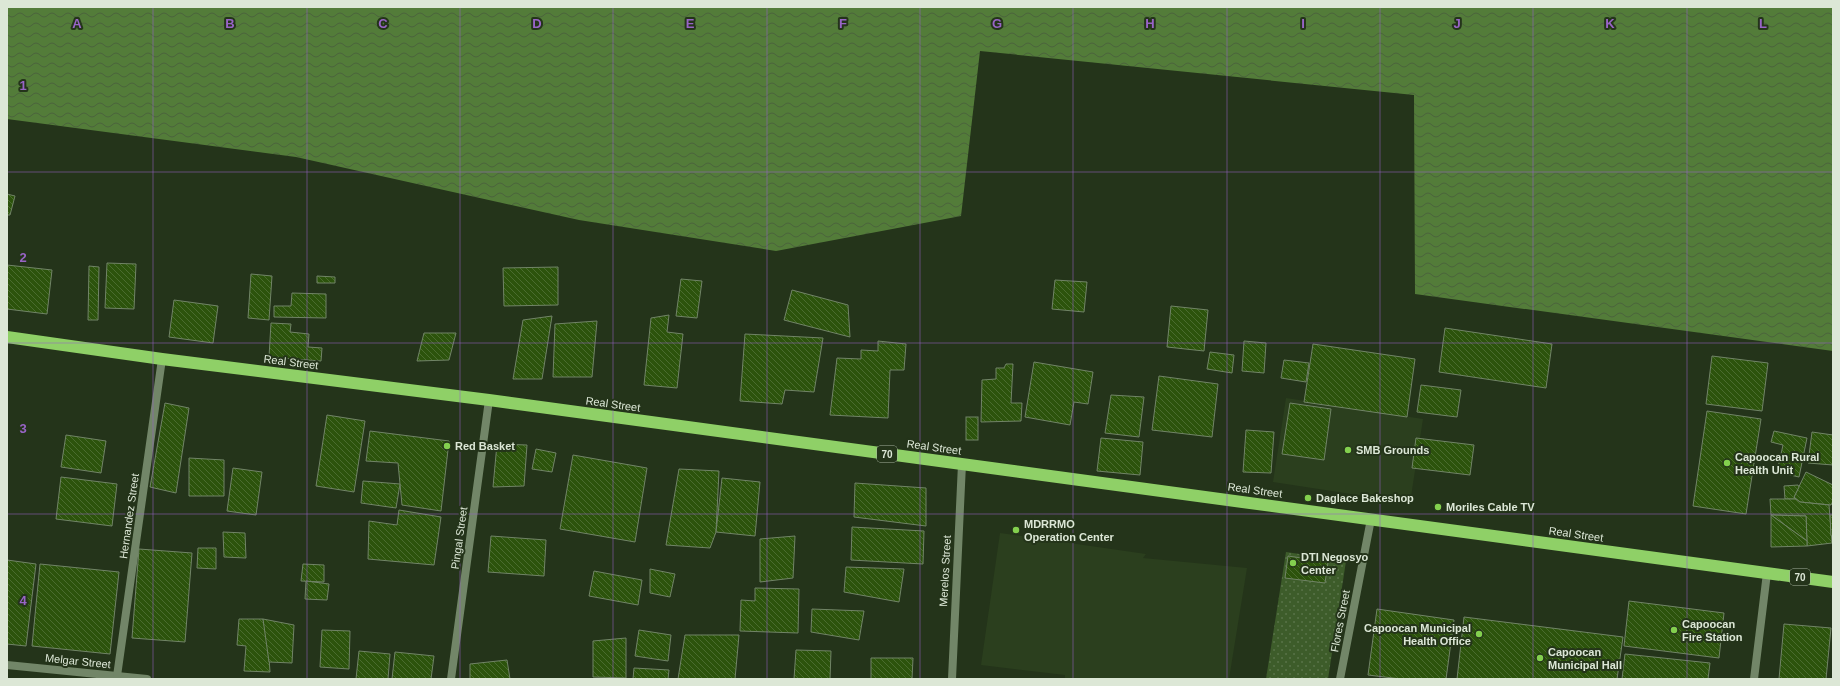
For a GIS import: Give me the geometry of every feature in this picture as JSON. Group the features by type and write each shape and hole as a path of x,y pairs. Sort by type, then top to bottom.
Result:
{"highway":[{"name":"Real Street","path":"7,337 162,359 489,400 1833,582"}],"street":[{"name":"Hernandez Street","path":"117,676 162,359"},
{"name":"Pingal Street","path":"452,679 489,400"},
{"name":"Merelos Street","path":"952,679 962,464"},
{"name":"Flores Street","path":"1340,679 1370,519"},
{"path":"1754,679 1767,573"},
{"name":"Melgar Street","path":"7,665 146,679"}],"shaded area":[{"name":"SMB Grounds","path":"1286,398 1423,419 1410,503 1273,482"},
{"path":"1000,533 1146,554 1143,558 1247,568 1229,679 1065,679 1065,675 981,665"},
{"path":"1286,552 1346,561 1328,679 1266,679"}],"water":[{"path":"7,7 1833,7 1833,351 1415,294 1414,95 980,51 961,216 776,251 579,220 296,157 7,119"}],"building":[{"path":"7,194 15,196 10,215 7,215"},
{"path":"107,263 136,264 134,309 105,308"},
{"path":"7,265 52,270 47,314 7,309"},
{"path":"89,266 99,267 98,320 88,320"},
{"path":"558,267 558,305 504,306 503,268"},
{"path":"251,274 272,276 269,320 248,318"},
{"path":"317,276 335,277 335,283 317,283"},
{"path":"681,279 702,281 697,318 676,316"},
{"path":"1055,280 1087,282 1084,312 1052,309"},
{"path":"792,290 848,305 850,337 784,320"},
{"path":"292,293 326,294 326,318 274,317 274,306 291,306"},
{"path":"174,300 218,306 213,343 169,337"},
{"path":"1171,306 1208,310 1204,351 1167,347"},
{"path":"669,315 667,332 683,334 677,388 644,385 651,318"},
{"path":"552,316 542,379 513,379 523,320"},
{"path":"597,321 592,377 553,377 555,324"},
{"path":"271,323 291,324 290,332 309,334 308,347 322,348 321,361 269,357"},
{"path":"1445,328 1552,344 1546,388 1439,372"},
{"path":"424,333 456,333 449,360 417,361"},
{"path":"745,334 823,338 814,392 785,390 782,404 740,401"},
{"path":"878,341 906,344 904,370 890,370 888,418 830,415 837,358 861,359 861,350 878,351"},
{"path":"1244,341 1266,343 1264,373 1242,371"},
{"path":"1313,344 1415,359 1407,417 1304,402"},
{"path":"1210,352 1234,355 1232,373 1207,369"},
{"path":"1712,356 1768,363 1762,411 1706,404"},
{"path":"1284,360 1309,363 1306,382 1281,378"},
{"path":"1034,362 1093,372 1088,404 1074,402 1070,425 1025,417"},
{"path":"1006,364 1013,364 1011,403 1022,403 1021,421 981,422 982,380 996,379 996,368 1004,368"},
{"path":"1159,376 1218,384 1212,437 1152,430"},
{"path":"1421,385 1461,390 1457,417 1417,412"},
{"path":"1111,395 1144,397 1139,437 1105,433"},
{"path":"165,403 189,408 176,493 150,487"},
{"path":"1290,403 1331,409 1324,460 1282,454"},
{"name":"Capoocan Rural Health Unit","path":"1707,411 1761,419 1746,514 1693,506"},
{"path":"327,415 365,421 354,492 316,486"},
{"path":"966,417 978,417 978,440 966,440"},
{"path":"1246,430 1274,432 1271,473 1243,472"},
{"path":"370,431 449,441 441,511 402,505 398,463 366,461"},
{"path":"1774,431 1807,438 1799,477 1777,472 1783,445 1771,442"},
{"path":"1812,432 1833,435 1833,465 1808,463"},
{"path":"66,435 106,441 101,473 61,467"},
{"path":"1101,438 1143,442 1140,475 1097,471"},
{"path":"1416,438 1474,445 1470,475 1412,468"},
{"path":"497,444 527,445 524,486 493,487"},
{"path":"536,449 556,453 552,472 532,469"},
{"path":"573,455 647,468 635,542 560,529"},
{"path":"189,458 224,460 224,496 189,496"},
{"path":"233,468 262,472 256,515 227,511"},
{"path":"679,469 719,471 716,532 710,548 666,545"},
{"path":"1806,472 1833,485 1833,501 1831,505 1800,502 1794,497"},
{"path":"61,477 117,484 112,526 56,519"},
{"path":"722,478 760,482 755,536 716,532"},
{"path":"363,481 400,484 396,508 361,503"},
{"path":"855,483 926,488 926,526 854,517"},
{"path":"1798,485 1799,487 1794,497 1796,499 1785,499 1784,486"},
{"path":"1770,499 1796,499 1800,502 1829,505 1832,543 1807,546 1806,516 1771,515"},
{"path":"399,510 441,517 434,565 368,559 369,521 397,525"},
{"path":"1771,515 1806,516 1807,541"},
{"path":"1771,515 1807,541 1807,546 1771,547"},
{"path":"1830,515 1833,515 1833,536 1831,536"},
{"path":"852,527 924,531 923,564 851,560"},
{"path":"223,532 245,533 246,558 224,557"},
{"path":"491,536 546,540 544,576 488,572"},
{"path":"795,536 793,578 760,582 760,539"},
{"path":"198,548 216,548 216,569 197,568"},
{"path":"139,549 192,553 185,642 132,638"},
{"path":"1288,556 1328,562 1325,583 1285,578"},
{"path":"7,560 36,564 26,646 7,644"},
{"path":"40,564 119,572 110,654 32,646"},
{"path":"303,564 324,565 324,582 301,581"},
{"path":"846,567 904,569 899,602 844,592"},
{"path":"650,569 675,574 670,597 650,593"},
{"path":"594,571 642,580 638,605 589,596"},
{"path":"306,581 329,584 327,600 305,599"},
{"path":"755,588 799,589 798,633 740,631 741,600 755,601"},
{"name":"Capoocan Fire Station","path":"1629,601 1724,613 1719,658 1624,646"},
{"path":"812,609 864,611 859,640 811,632"},
{"path":"1377,609 1454,620 1446,679 1401,679 1368,675"},
{"name":"Capoocan Municipal Hall","path":"1464,617 1623,637 1617,679 1457,679"},
{"path":"239,619 263,619 268,644 270,672 244,671 246,646 237,645"},
{"path":"263,619 294,625 292,663 269,662"},
{"path":"1784,624 1831,628 1826,679 1779,679"},
{"path":"322,630 350,631 349,669 320,667"},
{"path":"639,630 671,635 668,661 635,656"},
{"path":"685,635 739,635 735,679 678,679"},
{"path":"626,638 626,678 593,677 593,641"},
{"path":"796,650 831,651 830,679 794,679"},
{"path":"359,651 390,654 388,679 356,679"},
{"path":"395,652 434,656 431,679 392,679"},
{"path":"1625,654 1710,663 1708,679 1622,679"},
{"path":"871,658 913,658 912,679 871,679"},
{"path":"507,660 510,679 470,679 470,664"},
{"path":"634,668 669,670 668,679 633,679"}],"place":[{"name":"Red Basket","path":"447,446"},
{"name":"SMB Grounds","path":"1348,450"},
{"name":"Capoocan Rural Health Unit","path":"1727,463"},
{"name":"Daglace Bakeshop","path":"1308,498"},
{"name":"Moriles Cable TV","path":"1438,507"},
{"name":"MDRRMO Operation Center","path":"1016,530"},
{"name":"DTI Negosyo Center","path":"1293,563"},
{"name":"Capoocan Fire Station","path":"1674,630"},
{"name":"Capoocan Municipal Health Office","path":"1479,634"},
{"name":"Capoocan Municipal Hall","path":"1540,658"}]}
